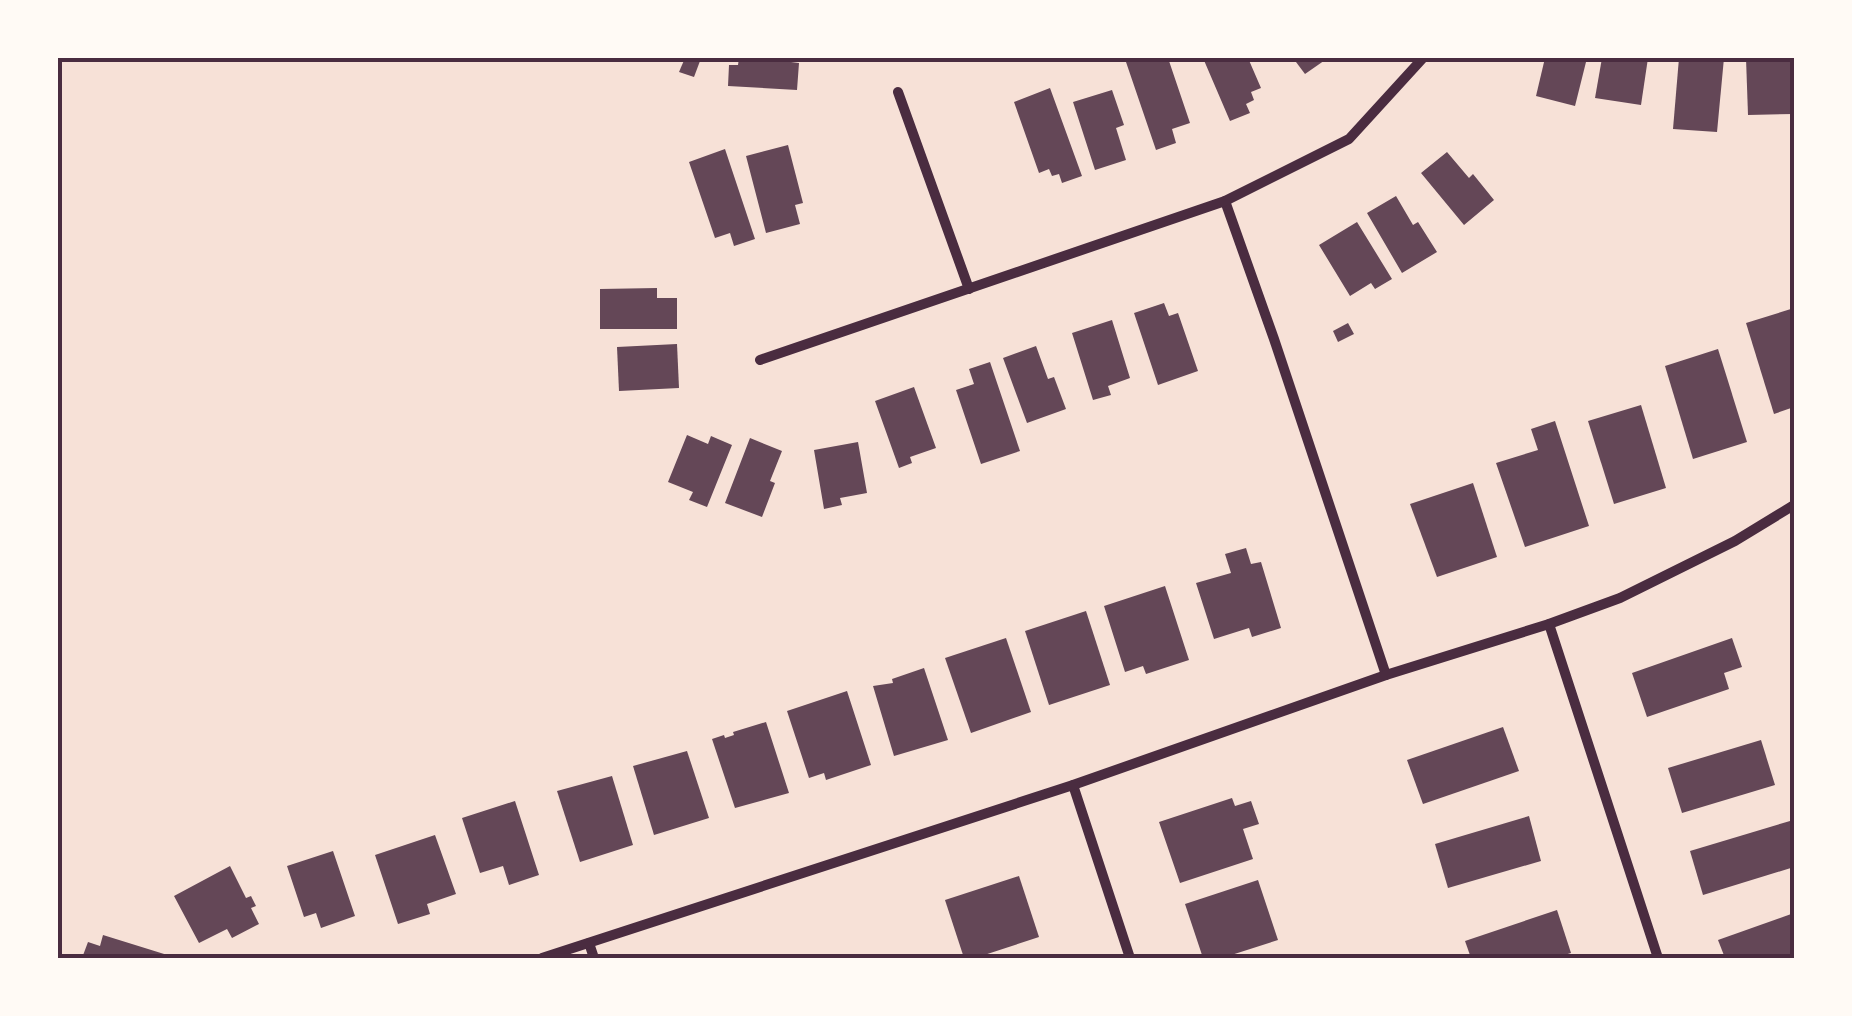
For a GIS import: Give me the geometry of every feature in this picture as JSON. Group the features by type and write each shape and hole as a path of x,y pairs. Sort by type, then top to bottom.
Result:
{"street":[{"path":"760,360 1225,200 1349,139 1423,58"},
{"path":"898,92 969,289"},
{"path":"1225,200 1386,675"},
{"path":"542,958 1549,624 1620,598 1735,541 1794,505"},
{"path":"1549,624 1658,958"},
{"path":"1074,784 1130,958"},
{"path":"588,943 594,958"}],"building":[{"path":"685,58 700,61 694,77 679,72"},
{"path":"739,58 791,58 791,62 799,63 797,90 728,86 729,65 738,65"},
{"path":"1168,58 1190,123 1172,129 1176,143 1156,150 1126,62"},
{"path":"1203,58 1248,58 1261,88 1251,92 1254,100 1246,104 1250,113 1230,121"},
{"path":"1293,58 1328,58 1305,74"},
{"path":"1545,58 1587,58 1575,106 1536,96"},
{"path":"1602,58 1648,58 1641,105 1595,98"},
{"path":"1679,58 1724,58 1717,132 1673,129"},
{"path":"1746,58 1791,58 1793,114 1748,115"},
{"path":"1050,88 1082,176 1062,183 1059,174 1052,176 1049,169 1039,173 1014,102"},
{"path":"1112,90 1124,125 1116,128 1126,160 1095,170 1073,102"},
{"path":"788,145 803,203 795,205 800,224 766,233 746,156"},
{"path":"725,149 755,239 734,246 730,233 715,238 689,162"},
{"path":"1447,152 1469,178 1473,174 1494,200 1464,225 1421,173"},
{"path":"1396,196 1413,225 1418,222 1437,252 1402,273 1367,213"},
{"path":"1357,222 1392,279 1375,289 1371,283 1350,296 1319,245"},
{"path":"657,288 657,298 677,298 677,329 600,329 600,289"},
{"path":"1164,303 1169,316 1178,313 1198,371 1158,385 1134,313"},
{"path":"1794,308 1794,407 1774,414 1746,323"},
{"path":"1112,320 1130,378 1108,386 1111,395 1093,400 1072,333"},
{"path":"1348,323 1354,334 1338,342 1333,331"},
{"path":"677,344 679,388 619,391 617,347"},
{"path":"1036,346 1048,379 1054,377 1066,409 1027,423 1003,358"},
{"path":"1718,349 1747,442 1693,459 1665,366"},
{"path":"990,362 1020,451 981,464 956,390 974,384 969,369"},
{"path":"914,387 936,448 910,457 912,463 899,468 875,401"},
{"path":"1641,405 1666,488 1614,504 1588,421"},
{"path":"1555,421 1589,526 1525,547 1496,463 1538,450 1531,429"},
{"path":"687,435 708,444 711,436 732,445 707,507 689,500 693,492 668,482"},
{"path":"750,438 782,451 762,517 725,503"},
{"path":"858,442 867,493 840,498 842,505 824,509 814,450"},
{"path":"1473,483 1497,557 1437,577 1410,504"},
{"path":"1246,548 1251,564 1261,562 1281,628 1252,637 1249,628 1214,639 1196,583 1231,573 1225,554"},
{"path":"1165,586 1189,660 1146,674 1143,666 1125,672 1104,606"},
{"path":"1086,611 1110,685 1049,705 1025,631"},
{"path":"1006,638 1031,712 971,733 945,658"},
{"path":"1732,638 1742,667 1724,673 1729,689 1647,717 1632,673"},
{"path":"924,668 948,740 894,756 873,686 893,683 892,679"},
{"path":"847,691 871,765 826,780 824,773 809,778 787,711"},
{"path":"766,722 789,793 735,808 712,739"},
{"path":"1503,727 1519,771 1423,804 1407,760"},
{"path":"1761,740 1775,785 1682,813 1668,768"},
{"path":"687,751 709,818 654,835 633,766"},
{"path":"612,776 633,845 580,862 557,791"},
{"path":"1232,798 1235,806 1251,801 1259,824 1243,829 1253,859 1180,883 1159,822"},
{"path":"515,801 539,875 509,885 503,866 480,873 462,818"},
{"path":"1529,816 1541,861 1448,888 1435,844"},
{"path":"1790,821 1794,867 1703,895 1690,851"},
{"path":"435,835 456,894 427,904 430,914 398,924 375,855"},
{"path":"333,851 355,916 321,928 316,913 304,917 287,866"},
{"path":"230,866 246,898 251,896 256,906 251,908 259,924 232,938 227,929 199,943 174,896"},
{"path":"1019,876 1039,937 964,958 945,900"},
{"path":"1258,880 1278,940 1222,958 1203,958 1185,904"},
{"path":"1557,910 1571,953 1554,958 1471,958 1465,941"},
{"path":"1794,913 1794,958 1725,958 1718,940"},
{"path":"103,935 177,958 82,958 88,942 100,946"}]}
